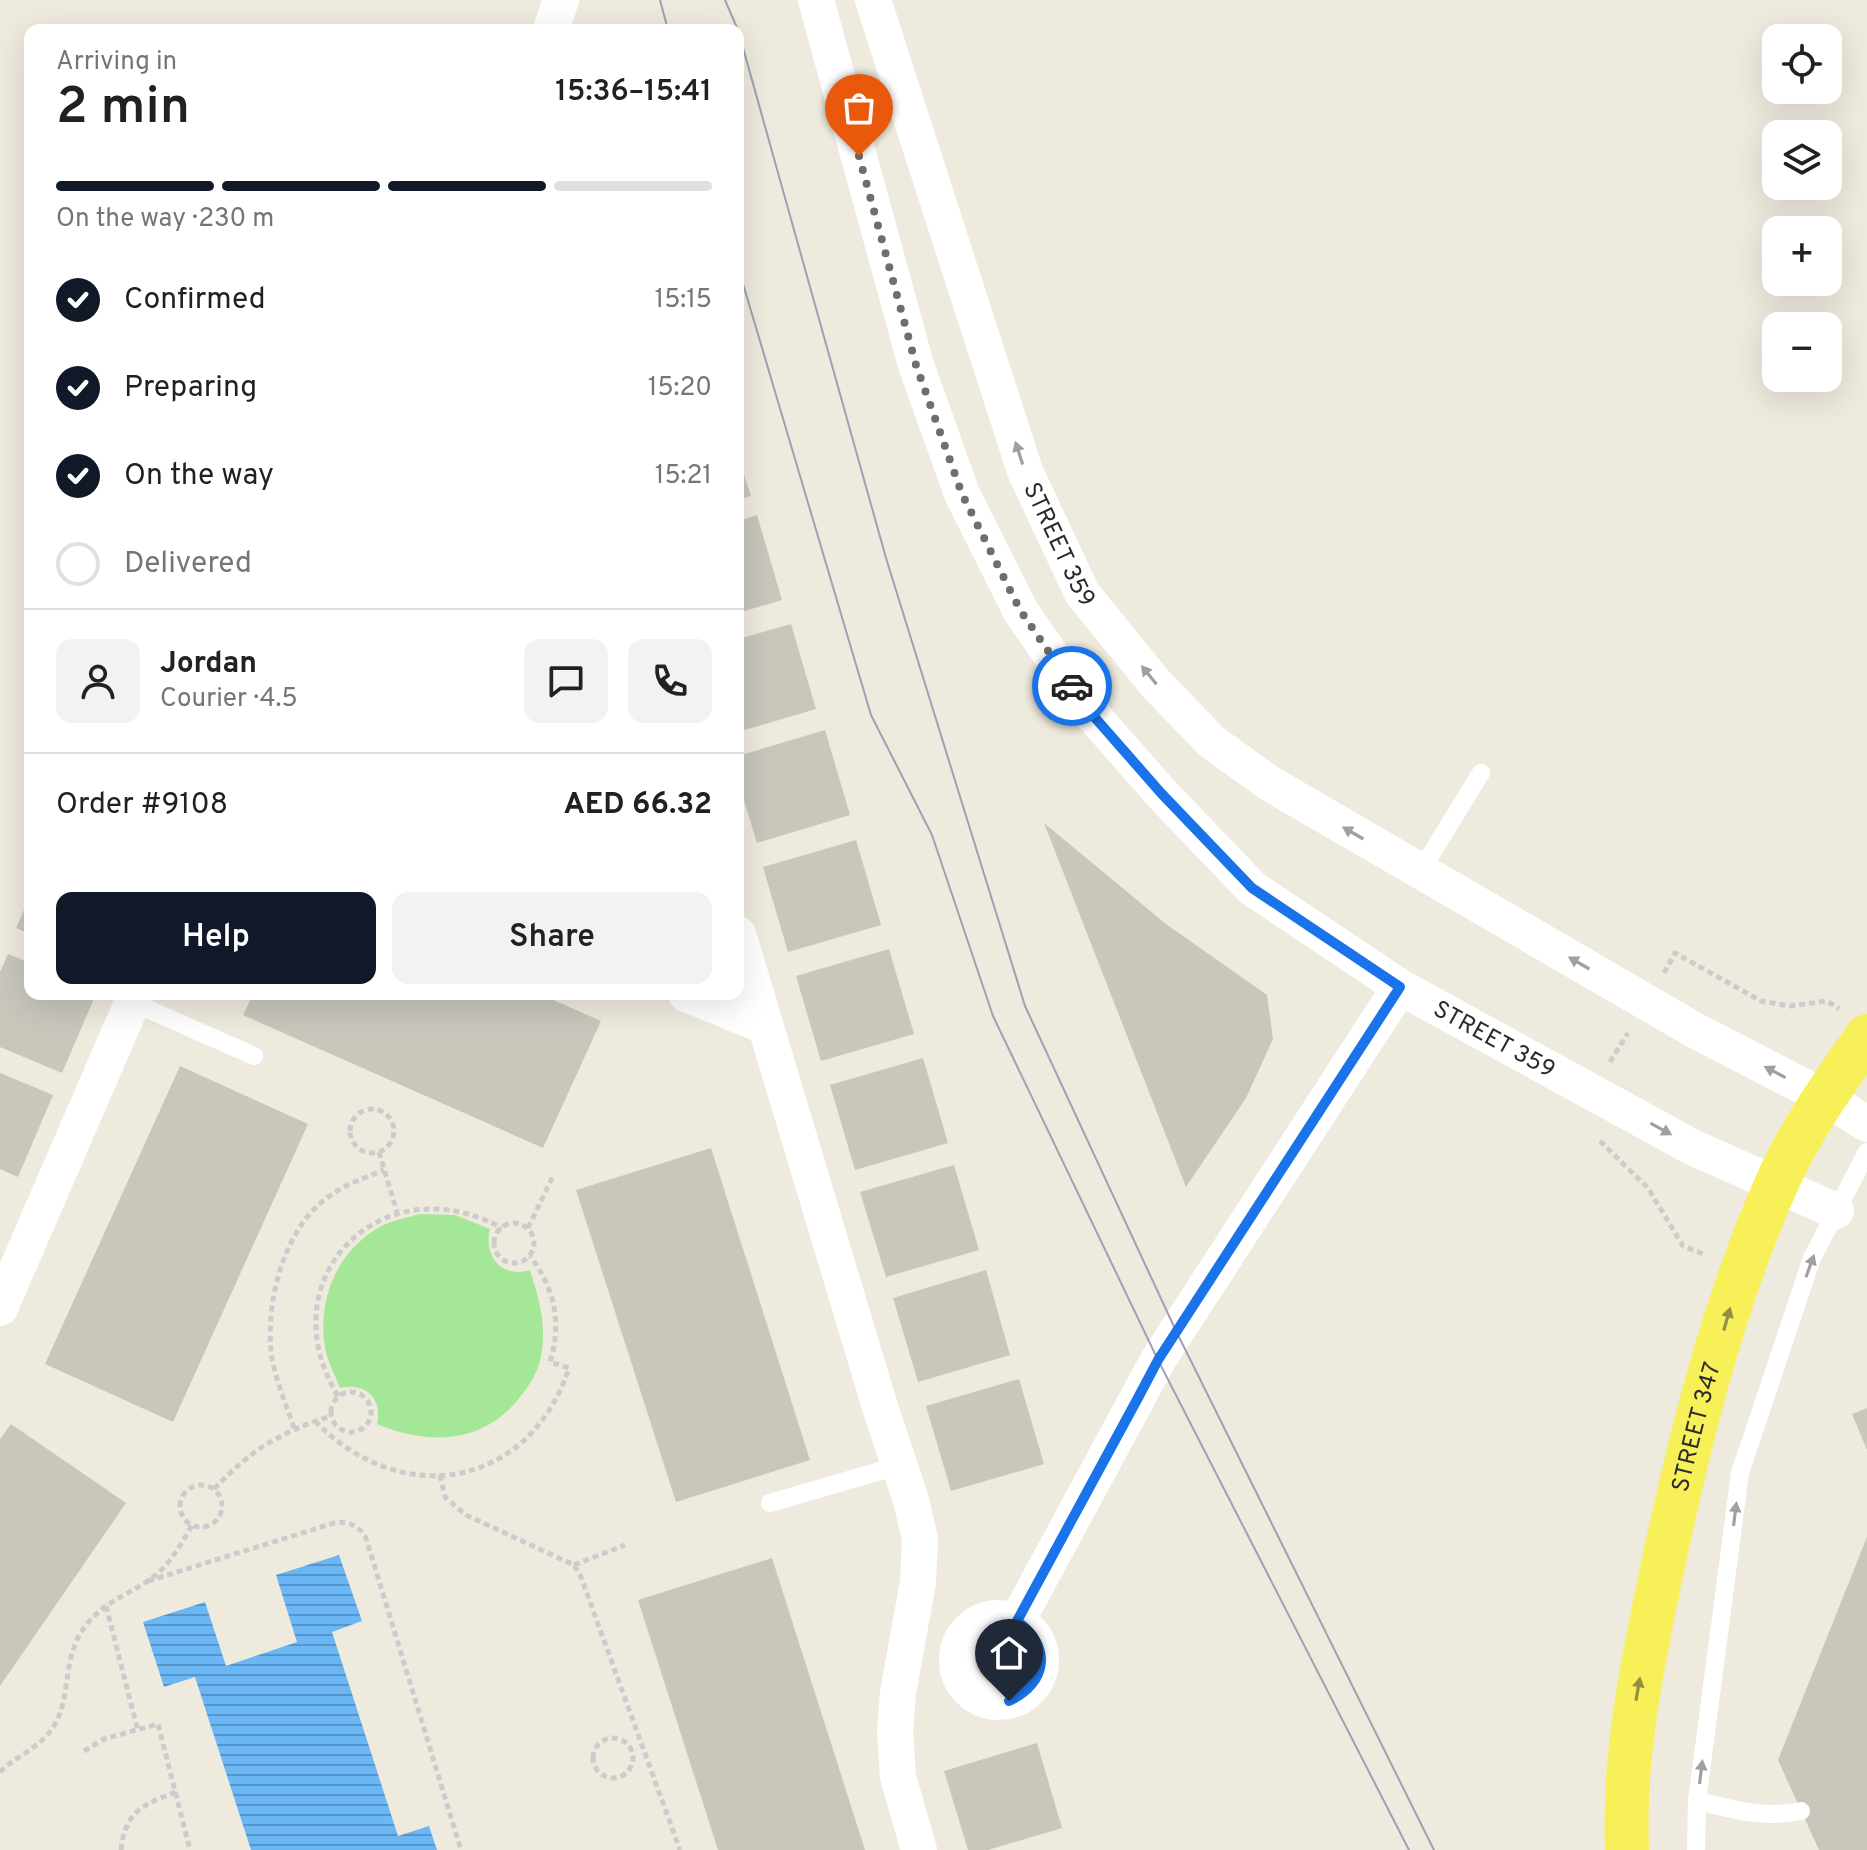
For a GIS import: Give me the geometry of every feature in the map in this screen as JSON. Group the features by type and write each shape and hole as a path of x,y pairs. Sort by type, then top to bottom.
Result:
{"main road":[{"name":"STREET 347","path":"1627,1850 1625,1806 1636,1693 1676,1502 1742,1268 1777,1183 1824,1097 1854,1023"}],"street":[{"path":"553,24 561,0"},
{"name":"STREET 359","path":"816,0 916,365 962,494 1020,610 1090,712 1161,793 1252,888 1400,987 1692,1147 1836,1211"},
{"name":"STREET 359","path":"873,0 1025,471 1082,593 1156,684 1212,742 1269,783 1696,1031 1824,1097 1867,1124"},
{"path":"744,954 880,1407 901,1465 920,1539 918,1582 898,1693 895,1731 898,1777 919,1850"},
{"path":"1017,1621 1158,1360 1400,987"},
{"path":"0,1308 133,1000"},
{"path":"701,1000 765,1026"}],"lane":[{"path":"1420,872 1481,773"},
{"path":"138,1000 254,1056"},
{"path":"1696,1850 1697,1801 1740,1473 1812,1258 1867,1152"},
{"path":"770,1503 901,1465"},
{"path":"1697,1801 1756,1814 1778,1816 1801,1811"}],"path":[{"path":"1742,1268 1683,1246 1648,1188 1577,1118 1675,953 1761,1001 1790,1006 1827,1001 1854,1023"},
{"path":"365,1110 376,1110 386,1115 393,1125 393,1136 388,1146 379,1152 367,1153 357,1148 351,1138 350,1127 355,1117 365,1110"},
{"path":"379,1152 397,1213"},
{"path":"294,1428 271,1354 270,1319 279,1271 296,1235 331,1194 384,1170"},
{"path":"528,1228 553,1176"},
{"path":"338,1396 320,1359 316,1339 317,1299 333,1261 346,1245 379,1220 418,1208 455,1210 502,1228"},
{"path":"510,1223 528,1228 534,1237 530,1256 513,1263 497,1254 494,1245 496,1235 502,1228 510,1223"},
{"path":"315,1421 350,1452 371,1464 405,1474 440,1475 475,1468 507,1453 526,1439 555,1401 569,1368 550,1362 557,1331 555,1304 545,1278 530,1256"},
{"path":"347,1391 358,1392 367,1398 372,1407 371,1419 365,1427 355,1432 335,1425 331,1416 332,1405 338,1396 347,1391"},
{"path":"214,1489 237,1464 278,1436 331,1416"},
{"path":"440,1475 445,1497 466,1515 574,1565 680,1850"},
{"path":"194,1485 214,1489 221,1497 223,1507 219,1517 212,1524 202,1527 192,1525 184,1519 180,1499 194,1485"},
{"path":"148,1581 334,1523 344,1522 361,1529 461,1850"},
{"path":"0,1772 52,1731 60,1715 69,1657 77,1637 106,1605 148,1581 168,1564 192,1525"},
{"path":"574,1565 625,1545"},
{"path":"106,1605 138,1731"},
{"path":"84,1751 104,1739 158,1724 190,1850"},
{"path":"604,1739 625,1741 631,1749 634,1759 622,1777 601,1775 594,1767 592,1756 596,1746 604,1739"},
{"path":"631,1749 643,1744"},
{"path":"121,1850 126,1826 134,1813 147,1803 176,1792"}],"green space":[{"path":"419,1214 455,1215 490,1229 489,1248 497,1263 511,1271 530,1270 541,1312 541,1356 534,1376 523,1394 499,1417 467,1434 450,1437 413,1435 377,1424 375,1400 357,1387 340,1388 325,1347 324,1311 334,1277 343,1261 367,1235 383,1225"}],"water":[{"path":"339,1555 362,1621 332,1632 398,1836 429,1826 437,1850 251,1850 195,1677 164,1687 143,1622 205,1602 226,1666 297,1642 276,1575"}],"building":[{"path":"744,474 751,496 744,498"},
{"path":"757,515 782,600 744,611 744,519"},
{"path":"791,624 816,709 744,730 744,637"},
{"path":"825,730 850,815 757,843 744,801 744,754"},
{"path":"1044,823 1166,924 1267,995 1273,1039 1246,1098 1186,1187"},
{"path":"856,840 881,925 788,952 763,867"},
{"path":"24,910 24,931 16,928"},
{"path":"889,949 914,1034 821,1061 796,976"},
{"path":"8,954 24,961 24,1000 93,1000 62,1073 0,1047 0,972"},
{"path":"250,1000 554,1000 601,1021 543,1148 243,1015"},
{"path":"923,1058 948,1143 855,1170 830,1085"},
{"path":"180,1066 308,1124 173,1422 45,1364"},
{"path":"0,1073 53,1095 18,1177 0,1169"},
{"path":"711,1148 810,1460 676,1502 576,1190"},
{"path":"954,1165 979,1250 886,1277 860,1192"},
{"path":"986,1270 1010,1355 918,1382 893,1298"},
{"path":"1019,1379 1044,1464 951,1491 926,1406"},
{"path":"1867,1408 1867,1450 1852,1414"},
{"path":"11,1424 126,1503 0,1686 0,1439"},
{"path":"1867,1537 1867,1850 1819,1850 1778,1760"},
{"path":"772,1558 865,1850 718,1850 638,1600"},
{"path":"1037,1743 1062,1828 988,1850 968,1850 944,1771"}],"tram line":[{"path":"660,0 666,24"},
{"path":"725,0 735,24"},
{"path":"744,51 886,558 1025,1006 1177,1333 1434,1850"},
{"path":"744,287 871,715 932,835 993,1016 1158,1360 1409,1850"}],"way so far":[{"path":"859,156 916,365 962,494 1020,610 1072,686"}],"route":[{"path":"1009,1701 1034,1684 1040,1671 1041,1656 1037,1642 1029,1630 1017,1621 1158,1360 1400,987 1252,888 1161,793 1090,712 1072,686"}]}
